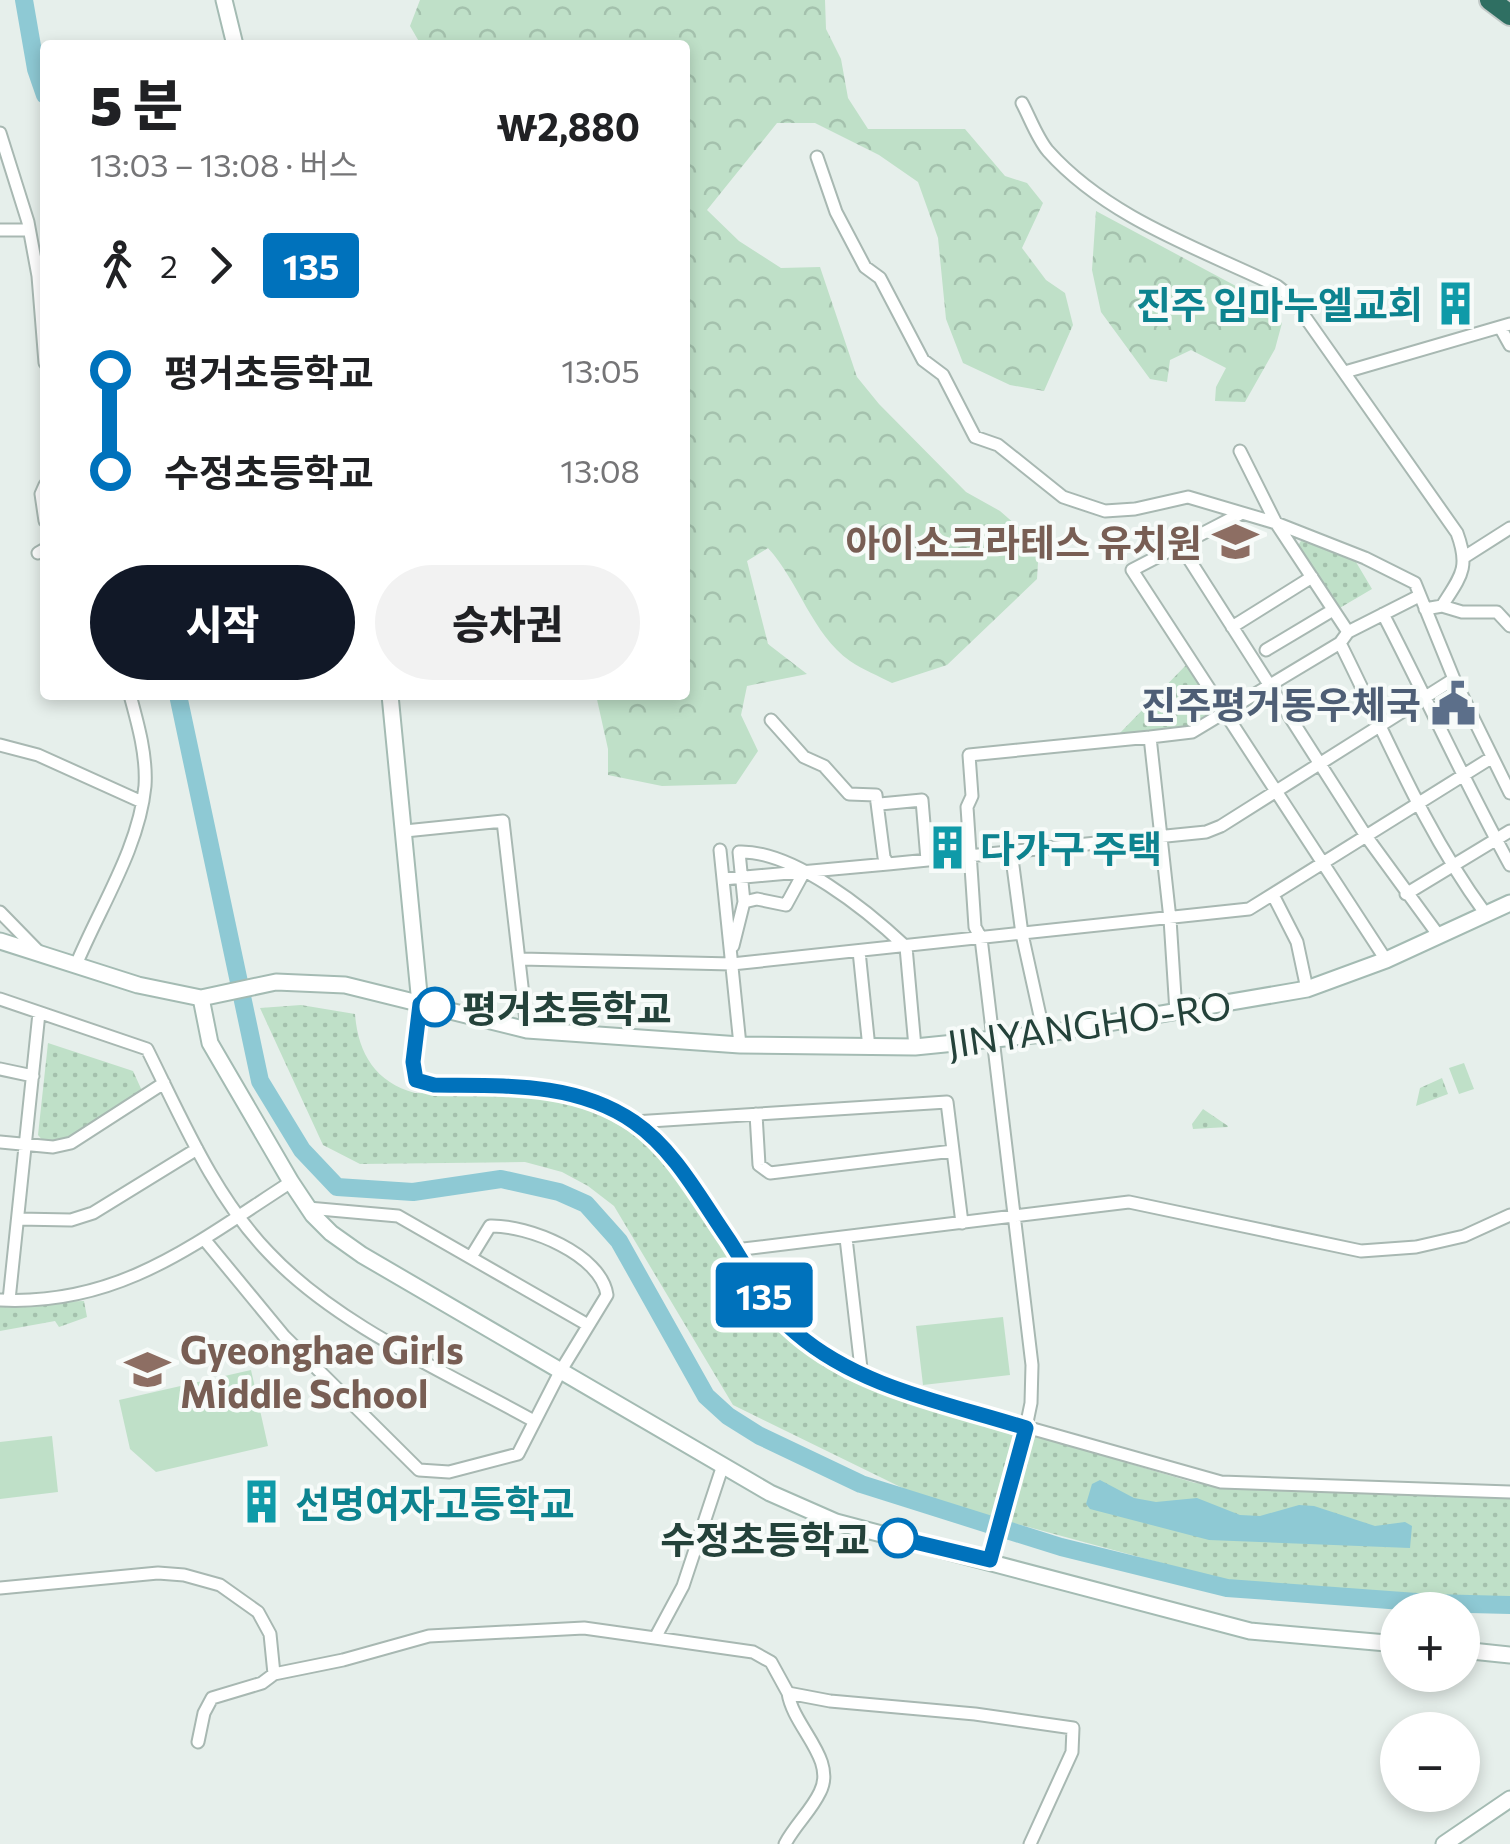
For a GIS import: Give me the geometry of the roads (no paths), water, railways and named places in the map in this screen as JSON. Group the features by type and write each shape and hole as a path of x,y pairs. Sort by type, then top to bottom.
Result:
{"highway":[{"path":"1490,0 1510,15"}],"street":[{"path":"224,0 234,40"},
{"path":"1022,103 1046,150 1092,189 1150,228 1277,286 1291,297 1351,370 1457,534 1466,556 1462,573 1442,606"},
{"path":"0,134 30,230 40,301"},
{"path":"817,157 836,212 865,268 880,278 924,360 944,375 975,437 998,446 1063,497 1105,510 1135,510 1188,497 1276,523 1365,558 1415,583 1454,679 1510,793"},
{"path":"0,230 30,230"},
{"path":"1351,370 1505,326 1510,346"},
{"path":"1240,451 1276,523 1333,610 1417,804 1485,914"},
{"path":"1242,513 1132,570 1386,960"},
{"path":"1466,556 1510,528"},
{"path":"1180,545 1366,836 1439,936"},
{"path":"1232,627 1312,577"},
{"path":"992,1555 1026,1428 1032,1365 981,938 976,928 967,807 972,796 969,754 1192,732 1383,614 1420,596"},
{"path":"1425,609 1442,606 1462,612 1497,612 1510,626"},
{"path":"1266,650 1333,610"},
{"path":"1383,614 1461,777 1510,865"},
{"path":"723,879 1206,832 1454,679"},
{"path":"76,965 136,835 144,758 131,700"},
{"path":"391,700 420,1004 413,1062 416,1080 434,1085 548,1089 597,1103 634,1122 686,1176 791,1330 862,1377 1221,1482 1510,1492"},
{"path":"771,720 804,756 824,766 849,794 876,794 888,864"},
{"path":"1150,737 1176,1012"},
{"path":"0,745 38,754 142,802"},
{"path":"521,959 732,958 859,951 1249,909 1491,758"},
{"path":"880,804 922,800 926,860"},
{"path":"405,830 503,821 527,1030"},
{"path":"1406,894 1510,831"},
{"path":"732,958 744,902 739,852 758,845 833,887 906,946 914,1048"},
{"path":"720,850 740,1044"},
{"path":"1011,851 1022,934 1044,1034"},
{"path":"744,902 757,899 786,905 804,872"},
{"path":"1273,895 1298,942 1307,989"},
{"name":"JINYANGHO-RO","path":"0,941 138,986 206,997 276,982 345,985 527,1030 740,1044 914,1048 1044,1034 1307,989 1386,960 1510,903"},
{"name":"JINYANGHO-RO","path":"0,912 40,953"},
{"path":"859,951 869,1048"},
{"path":"206,997 210,1042 291,1182 331,1233 362,1256 770,1492 836,1522 992,1555 1250,1631 1380,1642"},
{"path":"0,999 147,1049 197,1149 238,1216 269,1253 314,1293 373,1332 534,1421"},
{"path":"39,1013 18,1218 5,1300 83,1296 142,1274 291,1182"},
{"path":"0,1069 33,1076"},
{"path":"0,1142 54,1147 71,1143 164,1083"},
{"path":"634,1122 948,1102 962,1223"},
{"path":"756,1114 758,1165 770,1173 952,1150"},
{"path":"18,1218 72,1220 94,1213 197,1149"},
{"path":"735,1250 1129,1202 1361,1251 1416,1247 1464,1236 1510,1215"},
{"path":"308,1208 398,1216 588,1325"},
{"path":"204,1239 284,1336 419,1470 449,1472 518,1454 560,1372 607,1295 605,1281 586,1262 546,1237 508,1226 490,1226 470,1256"},
{"path":"846,1238 862,1377"},
{"path":"655,1638 683,1586 723,1465"},
{"path":"0,1588 158,1573 220,1585 258,1612 270,1634 274,1674"},
{"path":"198,1742 204,1713 212,1698 262,1683 274,1674 429,1636 584,1628 753,1652 771,1662 812,1748 822,1759 826,1774 821,1791 785,1844"},
{"path":"1480,1652 1510,1655"},
{"path":"788,1693 1073,1728 1072,1752 1030,1844"},
{"path":"1444,1844 1510,1798"}],"water":[{"path":"1100,1480 1134,1498 1156,1502 1197,1498 1240,1515 1260,1516 1299,1505 1314,1506 1375,1526 1405,1522 1412,1526 1410,1548 1209,1540 1090,1509 1086,1504 1092,1484"}],"waterway":[{"path":"24,0 40,81"},
{"path":"179,700 260,1081 302,1150 337,1187 413,1192 501,1179 559,1192 586,1204 619,1241 706,1396 760,1436 861,1484 1061,1547 1227,1588 1510,1605"}],"place":[{"name":"진주 임마누엘교회","path":"1456,303"},
{"name":"아이소크라테스 유치원","path":"1235,541"},
{"name":"진주평거동우체국","path":"1454,703"},
{"name":"다가구 주택","path":"947,847"},
{"name":"평거초등학교","path":"435,1007"},
{"name":"Gyeonghae Girls Middle School","path":"147,1370"},
{"name":"선명여자고등학교","path":"262,1502"},
{"name":"수정초등학교","path":"898,1538"}]}
